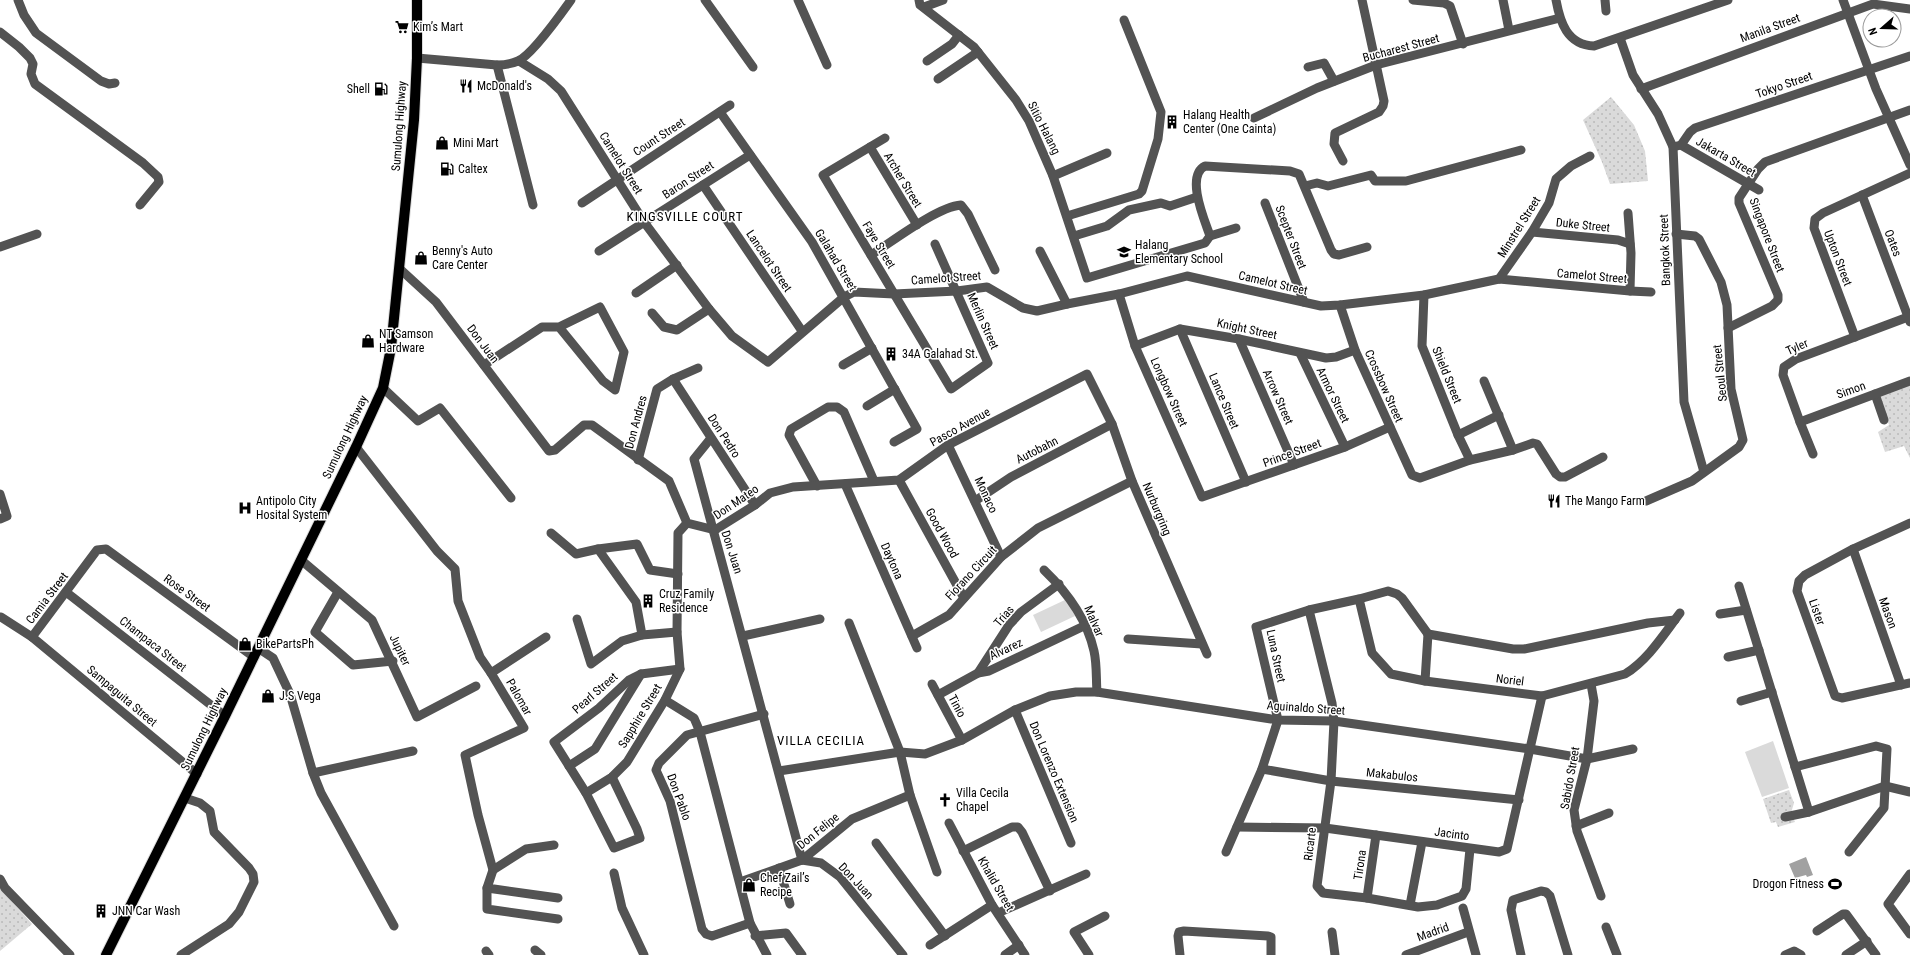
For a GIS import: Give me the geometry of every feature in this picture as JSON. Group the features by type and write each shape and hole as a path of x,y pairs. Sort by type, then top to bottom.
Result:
{"main road":[{"name":"Sumulong Highway","path":"106,955 197,774 356,447 383,388 391,348 414,120 417,58 417,0"}],"street":[{"path":"18,0 24,15 36,33 102,81 109,84 115,82"},
{"path":"417,58 496,65 508,65 519,61 553,25 571,0"},
{"path":"705,0 753,67"},
{"path":"798,0 827,65"},
{"path":"921,4 943,0"},
{"path":"1343,161 1334,144 1335,133 1379,112 1383,106 1362,0"},
{"path":"1413,0 1444,3 1450,6 1463,44"},
{"path":"1503,0 1510,30"},
{"path":"1556,0 1560,18 1566,32 1573,40 1585,46 1594,46 1620,38 1728,0"},
{"path":"1605,0 1606,11"},
{"path":"1843,0 1869,69 1910,165"},
{"name":"Sitio Halang","path":"921,4 978,52 1016,100 1029,121 1054,176 1087,278 1205,243 1210,236"},
{"name":"Manila Street","path":"1641,89 1873,4 1904,6"},
{"name":"Bucharest Street","path":"1254,118 1334,81 1376,65 1560,18"},
{"path":"1067,216 1139,194 1142,191 1151,166 1158,140 1161,112 1124,20"},
{"path":"0,32 30,58 33,64 31,74 35,84 143,163 158,177 159,182 140,205"},
{"path":"927,61 952,44 959,35"},
{"name":"Bangkok Street","path":"1620,38 1633,75 1677,146 1676,234 1684,402 1704,472"},
{"path":"938,79 978,52"},
{"name":"Tokyo Street","path":"1677,146 1695,128 1910,56"},
{"name":"Camelot Street","path":"519,61 548,79 561,91 644,222 709,309 732,336 768,362 802,331 844,297 854,292 894,294 957,291 987,287 1023,308 1037,311 1120,294 1187,276 1321,306 1424,295 1485,284 1500,279 1651,292"},
{"path":"1308,67 1324,62 1334,81"},
{"path":"496,65 534,205"},
{"name":"Count Street","path":"582,203 616,179 730,105"},
{"name":"Singapore Street","path":"1728,328 1772,306 1778,300 1778,296 1739,203 1739,198 1758,169 1766,162 1910,110"},
{"name":"Galahad Street","path":"720,112 812,242 917,430 894,442"},
{"path":"870,147 885,138"},
{"name":"Jakarta Street","path":"1677,146 1759,190"},
{"name":"Faye Street","path":"870,147 823,175 951,389"},
{"name":"Archer Street","path":"870,147 917,225"},
{"path":"1305,186 1317,183 1328,186 1371,175 1376,181 1400,182 1521,150"},
{"path":"1054,176 1107,153"},
{"name":"Baron Street","path":"599,251 750,155"},
{"name":"Minstrel Street","path":"1500,279 1532,232 1549,203 1556,179 1564,171 1590,156"},
{"path":"1236,228 1210,236 1197,197 1197,176 1199,170 1205,166 1295,171 1299,174 1305,186 1334,254 1339,255 1367,247"},
{"name":"Upton Street","path":"1855,337 1814,228 1815,219 1823,213 1910,173"},
{"name":"Lancelot Street","path":"702,185 802,331"},
{"name":"Oates","path":"1862,195 1909,319"},
{"path":"1074,236 1107,226 1129,210 1161,203 1170,206 1197,197"},
{"name":"Scepter Street","path":"1265,203 1304,302"},
{"path":"871,255 917,225 952,206 961,205 968,214 995,270"},
{"path":"1628,213 1630,244 1630,291"},
{"name":"Duke Street","path":"1532,232 1618,240 1630,244"},
{"path":"0,247 37,234"},
{"name":"Seoul Street","path":"1646,501 1692,481 1739,447 1743,440 1731,389 1727,305 1724,294 1701,242 1695,236 1676,234"},
{"name":"Merlin Street","path":"935,244 988,363 951,389"},
{"path":"1040,251 1067,304"},
{"path":"636,294 677,265"},
{"name":"Don Juan","path":"400,269 436,302 549,451 555,450 584,425 592,425 669,482 688,523 715,530 780,771 802,860 821,863 840,877 903,955"},
{"name":"Longbow Street","path":"1120,294 1135,346 1202,497"},
{"name":"Shield Street","path":"1424,295 1422,346 1458,435 1470,460"},
{"name":"Crossbow Street","path":"1340,305 1355,350 1412,475 1420,478 1470,460"},
{"path":"484,365 542,327 559,327 600,307 624,352 615,390 603,381 559,327"},
{"path":"652,313 664,327 677,330 709,309"},
{"name":"Tyler","path":"1813,454 1783,375 1784,367 1796,359 1909,319"},
{"path":"1135,346 1180,329"},
{"name":"Knight Street","path":"1180,329 1239,339 1326,358 1336,357 1355,350"},
{"name":"Lance Street","path":"1180,329 1246,482"},
{"name":"Arrow Street","path":"1239,339 1294,465"},
{"path":"843,364 872,348"},
{"name":"Armor Street","path":"1300,353 1344,447"},
{"name":"Don Andres","path":"638,460 657,389 673,379 698,368"},
{"name":"Nurburgring","path":"1087,374 1112,424 1132,481 1207,654"},
{"name":"Pasco Avenue","path":"899,480 948,445 1087,374"},
{"name":"Don Pedro","path":"673,379 755,505"},
{"path":"1484,381 1513,450"},
{"name":"Simon","path":"1800,422 1910,381"},
{"path":"383,388 418,421 440,408 511,498"},
{"path":"867,406 895,389"},
{"path":"1875,394 1884,420"},
{"path":"874,481 844,412 836,408 828,407 791,429 788,435 817,486 899,480"},
{"path":"1458,435 1499,416"},
{"name":"Autobahn","path":"975,501 1011,477 1112,424"},
{"name":"Prince Street","path":"1202,497 1344,447 1390,427"},
{"path":"711,438 694,458 715,530"},
{"path":"1470,460 1513,450 1533,443 1537,444 1556,474 1560,477 1565,477 1603,457"},
{"name":"Monaco","path":"948,445 1001,557"},
{"name":"Palomar","path":"356,447 437,551 455,569 458,600 480,657 524,728 465,755 478,815 493,870"},
{"name":"Good Wood","path":"899,480 964,598"},
{"name":"Fiorano Circuit","path":"912,636 949,615 1001,557 1038,528 1132,481"},
{"name":"Daytona","path":"845,484 917,648"},
{"name":"Don Mateo","path":"715,530 755,505 770,493 793,487 817,486"},
{"path":"0,494 7,516 0,519"},
{"path":"680,669 677,632 678,533 688,523"},
{"name":"Lister","path":"1906,684 1842,698 1833,694 1797,591 1797,586 1805,575 1910,523"},
{"path":"551,533 576,554 598,549 637,544 650,570 678,574"},
{"name":"Camia Street","path":"1,617 32,637 97,550 106,549"},
{"name":"Rose Street","path":"106,549 254,657"},
{"path":"598,549 636,602 642,635"},
{"name":"Mason","path":"1853,550 1906,684"},
{"name":"Jupiter","path":"301,560 372,620 393,661 417,717 476,686"},
{"name":"Malvar","path":"1044,570 1059,584 1074,604 1084,626 1094,651 1097,692"},
{"name":"Trias","path":"978,673 1009,625 1021,612 1059,584"},
{"path":"1739,586 1809,812"},
{"name":"Luna Street","path":"1278,720 1256,627 1309,610 1388,591 1397,594 1428,634"},
{"name":"Champaca Street","path":"66,592 225,716"},
{"path":"338,592 315,632 353,665 393,661"},
{"name":"Noriel","path":"1359,599 1372,653 1391,674 1425,681 1542,696 1591,684 1625,674 1632,670 1678,617 1524,649 1513,649 1428,634"},
{"name":"Ricarte","path":"1309,610 1332,703 1334,721 1331,781 1317,886 1324,893 1367,898 1418,907 1438,905 1462,896 1466,889 1470,849"},
{"path":"1720,614 1746,610"},
{"path":"577,619 591,664 622,641 642,635 677,632"},
{"path":"743,636 820,619"},
{"path":"850,623 900,752 910,795 937,872"},
{"name":"Alvarez","path":"938,695 978,673 989,671 1084,626"},
{"path":"1425,681 1428,634"},
{"name":"Sampaguita Street","path":"32,637 197,774"},
{"path":"491,673 546,637"},
{"path":"1128,639 1202,644"},
{"path":"258,648 273,658 290,694 312,773 321,794 394,926"},
{"path":"1728,657 1759,650"},
{"name":"Pearl Street","path":"570,766 554,742 599,708 629,680 641,674 680,669"},
{"name":"Sapphire Street","path":"586,793 612,777 627,762 665,700 680,669"},
{"path":"612,777 640,838 614,848 586,793 570,766 595,749 641,674"},
{"name":"Tinio","path":"932,684 962,740"},
{"name":"Sabido Street","path":"1591,684 1594,701 1587,759 1574,810 1576,826 1601,896"},
{"name":"Aguinaldo Street","path":"780,771 900,752 925,754 962,740 1015,710 1050,696 1076,692 1097,692 1278,720 1334,721 1530,749 1587,759 1633,749"},
{"path":"1741,701 1772,692"},
{"name":"Jacinto","path":"1237,827 1325,828 1470,849 1499,852 1507,849 1542,696"},
{"path":"665,700 694,718 700,732 750,923 755,936 767,955"},
{"name":"Don Lorenzo Extension","path":"1015,710 1071,843"},
{"name":"Don Pablo","path":"750,923 712,936 706,934 702,929 673,813 656,770 659,763 687,735 764,714"},
{"path":"1226,852 1262,769 1278,720"},
{"path":"1795,767 1876,746 1887,749 1884,808 1849,852"},
{"path":"312,773 413,751"},
{"name":"Makabulos","path":"1262,769 1331,781 1519,800"},
{"path":"1785,817 1809,812 1884,786 1910,792"},
{"name":"Don Felipe","path":"740,882 802,860 852,819 910,795"},
{"path":"181,955 229,924 239,912 254,882 253,874 249,868 214,832 210,811 200,803 185,798"},
{"path":"1576,826 1609,812"},
{"name":"Khalid Street","path":"949,824 992,905 1025,955"},
{"path":"963,850 1012,827 1018,827 1022,832 1050,891"},
{"name":"Tirona","path":"1367,898 1376,835"},
{"path":"1410,905 1422,842"},
{"path":"876,843 945,936"},
{"path":"554,845 526,849 493,870 487,888 487,909 558,919"},
{"path":"779,868 790,904"},
{"path":"614,873 622,908 644,955"},
{"path":"998,914 1086,874"},
{"path":"1910,874 1888,904 1910,934"},
{"path":"0,879 5,888 70,955"},
{"path":"487,888 558,898"},
{"path":"1521,955 1511,904 1513,900 1541,891 1546,892 1550,896 1568,955"},
{"path":"930,945 992,905"},
{"path":"1463,908 1468,932 1476,955"},
{"path":"1817,930 1843,914 1847,914 1876,955"},
{"path":"1088,955 1074,932 1105,916"},
{"path":"1606,928 1617,955"},
{"path":"1180,955 1178,936 1179,932 1184,931 1268,936 1271,937 1271,955"},
{"path":"1332,932 1334,955"},
{"name":"Madrid","path":"1406,955 1468,932"},
{"path":"755,936 786,934 802,955"},
{"path":"1846,955 1867,941"},
{"path":"1005,955 1019,945"},
{"path":"1785,955 1794,951 1801,955"}],"shaded area":[{"path":"1611,97 1634,125 1645,151 1648,181 1610,184 1583,120"},
{"path":"1910,383 1910,458 1904,446 1885,452 1878,432 1889,425 1878,395"},
{"path":"1067,599 1075,616 1041,632 1033,615"},
{"path":"1773,741 1789,788 1762,797 1745,752"},
{"path":"1789,790 1794,803 1791,813 1795,822 1778,827 1776,822 1771,823 1763,799"},
{"path":"1806,857 1813,875 1795,878 1789,864"},
{"path":"0,888 32,924 0,951"}],"place":[{"name":"Kim’s Mart","path":"402,27"},
{"name":"McDonald's","path":"466,86"},
{"name":"Shell","path":"381,89"},
{"name":"Halang Health Center (One Cainta)","path":"1172,122"},
{"name":"Mini Mart","path":"442,143"},
{"name":"Caltex","path":"447,169"},
{"name":"Halang Elementary School","path":"1124,252"},
{"name":"Benny's Auto Care Center","path":"421,258"},
{"name":"NT Samson Hardware","path":"368,341"},
{"name":"34A Galahad St.","path":"891,354"},
{"name":"The Mango Farm","path":"1554,501"},
{"name":"Antipolo City Hosital System","path":"245,508"},
{"name":"Cruz Family Residence","path":"648,601"},
{"name":"BikePartsPh","path":"245,644"},
{"name":"J.S Vega","path":"268,696"},
{"name":"Villa Cecila Chapel","path":"945,800"},
{"name":"Drogon Fitness","path":"1835,884"},
{"name":"Chef Zail’s Recipe","path":"749,885"},
{"name":"JNN Car Wash","path":"101,911"}],"district":[{"name":"KINGSVILLE COURT","path":"685,216"},
{"name":"VILLA CECILIA","path":"821,740"}]}
